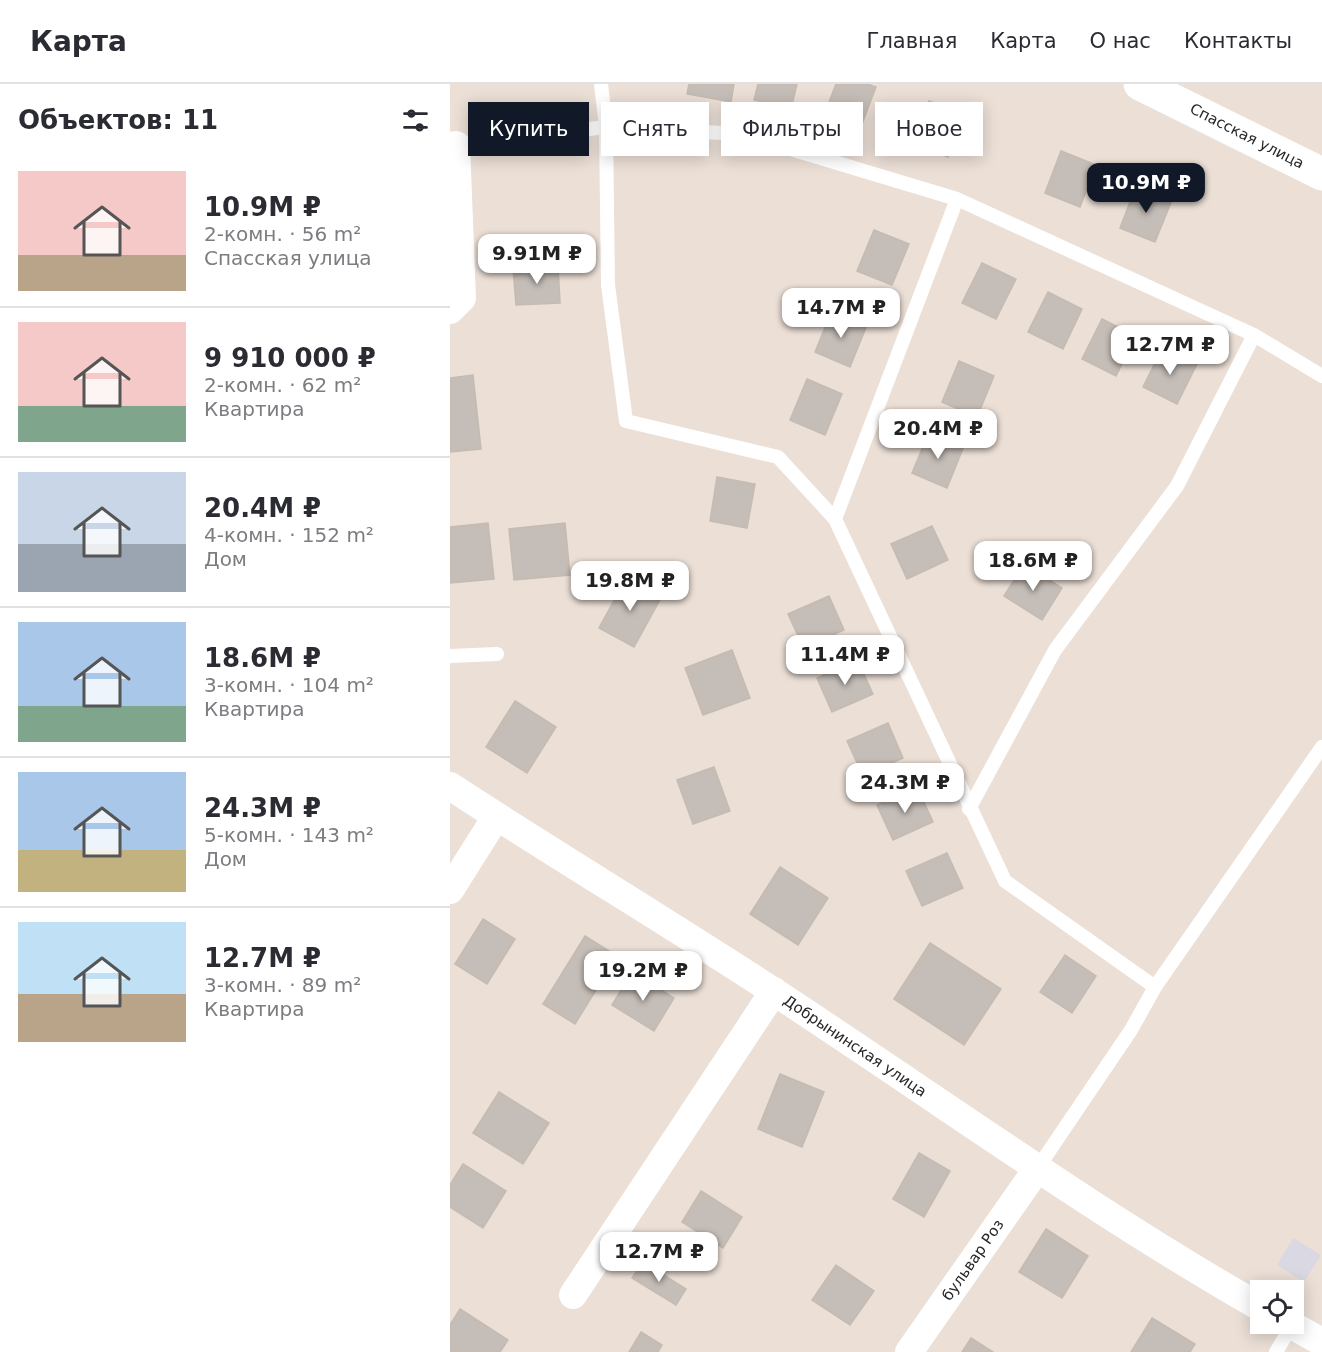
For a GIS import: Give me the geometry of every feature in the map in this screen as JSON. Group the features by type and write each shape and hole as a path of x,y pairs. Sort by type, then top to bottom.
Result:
{"street":[{"name":"Спасская улица","path":"1154,86 1322,174"},
{"path":"450,310 462,298 453,146"},
{"name":"Добрынинская улица","path":"450,786 774,991 1036,1169 1250,1301"},
{"path":"450,890 496,817"},
{"path":"573,1294 774,991"},
{"name":"бульвар Роз","path":"909,1352 1036,1169"},
{"path":"1304,1332 1322,1342"}],"lane":[{"path":"601,84 603,102"},
{"path":"453,146 601,128"},
{"path":"709,132 741,134 957,199 1254,335 1322,376"},
{"path":"606,156 608,285 626,421 778,457 836,519 969,809 1005,881 1155,987"},
{"path":"836,519 957,199"},
{"path":"969,809 1055,650 1177,486 1254,335"},
{"path":"450,656 497,654"},
{"path":"1036,1169 1131,1030 1155,987 1322,747"},
{"path":"1276,1352 1285,1334"}],"shaded area":[{"path":"1293,1238 1321,1255 1304,1282 1277,1265"}],"building":[{"path":"689,84 734,84 731,102 687,94"},
{"path":"758,84 797,84 793,102 754,100"},
{"path":"836,84 867,84 876,87 863,121 863,102 829,102"},
{"path":"1061,151 1096,165 1080,207 1045,193"},
{"path":"1136,186 1172,200 1155,242 1120,228"},
{"path":"874,230 909,244 892,285 857,271"},
{"path":"982,263 1016,279 996,319 962,303"},
{"path":"558,265 560,303 516,305 513,267"},
{"path":"1048,292 1082,309 1063,349 1028,332"},
{"path":"832,310 867,325 850,367 815,352"},
{"path":"1102,319 1136,336 1116,376 1082,359"},
{"path":"1163,347 1197,364 1177,404 1143,387"},
{"path":"959,361 994,376 977,417 942,402"},
{"path":"473,375 481,449 450,452 450,378"},
{"path":"807,379 842,394 825,435 790,420"},
{"path":"929,432 964,446 947,488 912,473"},
{"path":"717,477 755,484 747,528 710,521"},
{"path":"488,523 494,579 450,583 450,527"},
{"path":"565,523 570,575 514,580 509,529"},
{"path":"932,526 948,560 907,579 891,544"},
{"path":"1024,564 1062,588 1042,620 1004,596"},
{"path":"627,577 662,596 634,647 599,628"},
{"path":"829,596 844,630 804,649 788,614"},
{"path":"732,650 750,698 703,715 685,668"},
{"path":"857,659 873,694 832,712 817,678"},
{"path":"515,701 556,727 527,773 486,747"},
{"path":"888,723 903,758 863,776 847,741"},
{"path":"714,767 730,811 693,824 677,780"},
{"path":"917,787 933,822 893,840 877,805"},
{"path":"947,853 963,888 922,906 906,871"},
{"path":"780,867 828,898 798,945 750,914"},
{"path":"483,919 515,939 487,984 455,964"},
{"path":"585,936 617,956 575,1024 543,1004"},
{"path":"930,943 1001,989 964,1045 894,999"},
{"path":"1065,955 1096,976 1072,1013 1040,992"},
{"path":"632,972 674,998 654,1031 612,1005"},
{"path":"780,1074 824,1092 802,1147 758,1129"},
{"path":"499,1092 549,1123 523,1164 473,1133"},
{"path":"919,1153 950,1171 924,1217 893,1199"},
{"path":"463,1164 506,1191 483,1228 450,1207 450,1185"},
{"path":"701,1191 742,1217 723,1248 682,1222"},
{"path":"1046,1229 1088,1256 1062,1298 1019,1272"},
{"path":"643,1262 686,1289 676,1305 632,1278"},
{"path":"836,1265 874,1291 850,1325 812,1300"},
{"path":"460,1309 508,1340 500,1352 450,1352 450,1325"},
{"path":"1152,1318 1195,1344 1190,1352 1131,1352"},
{"path":"641,1332 662,1345 658,1352 629,1352"},
{"path":"971,1338 993,1352 962,1352"}]}
